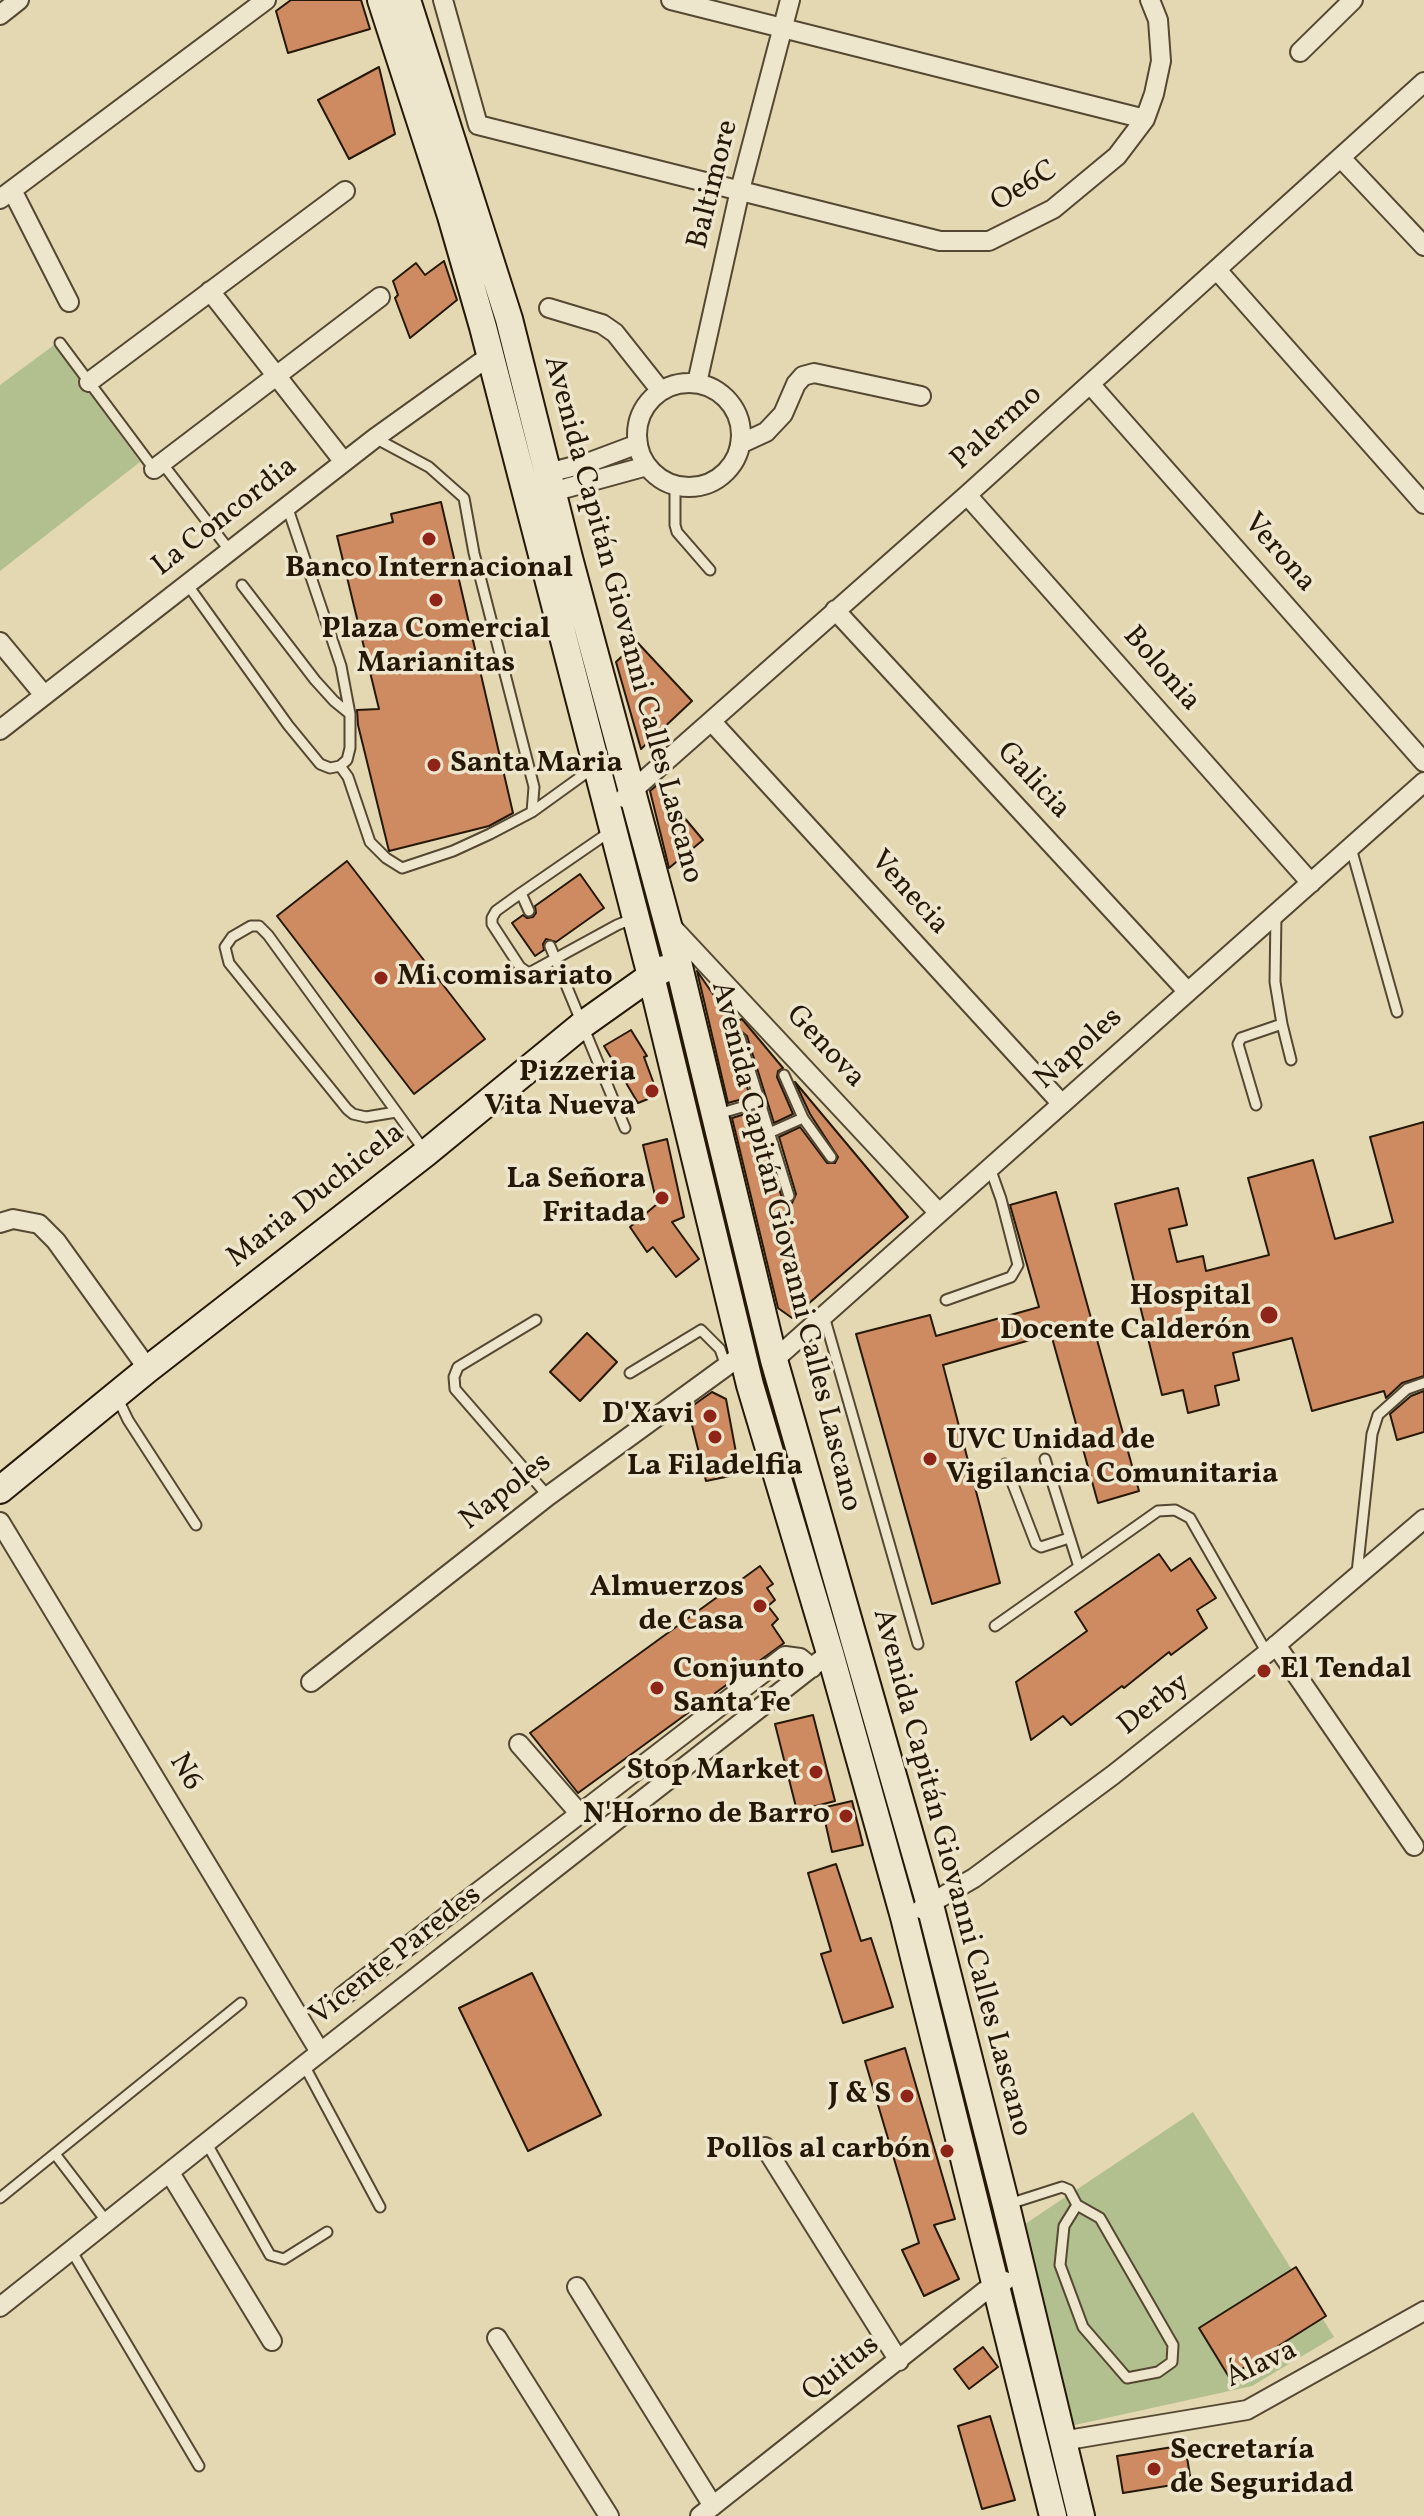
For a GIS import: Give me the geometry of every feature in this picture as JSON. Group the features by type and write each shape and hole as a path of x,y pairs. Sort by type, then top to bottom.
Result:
{"main road":[{"name":"Avenida Capitán Giovanni Calles Lascano","path":"381,0 451,216 491,355 651,976 734,1360 821,1661 904,1917 1053,2516"},
{"name":"Avenida Capitán Giovanni Calles Lascano","path":"407,0 509,319 678,962 774,1360 930,1905 1081,2516"},
{"name":"Maria Duchicela","path":"0,1490 148,1369 426,1153 582,1025 651,976 678,962"}],"street":[{"path":"0,15 19,0"},
{"path":"69,302 6,194 266,0"},
{"name":"Oe6C","path":"443,0 478,125 940,241 989,241 1053,209 1117,156 1145,119 1161,61 1158,20 1150,0"},
{"path":"671,0 1145,119"},
{"name":"Baltimore","path":"697,383 740,190 790,0"},
{"path":"1300,52 1353,0"},
{"name":"Palermo","path":"609,822 631,792 967,495 1424,82"},
{"path":"1341,158 1424,246"},
{"path":"89,382 345,191"},
{"path":"1217,270 1424,504"},
{"path":"210,291 344,462"},
{"path":"158,466 380,297"},
{"path":"549,308 602,324 615,333 661,391"},
{"name":"La Concordia","path":"0,730 375,438 491,355"},
{"path":"740,444 766,432 783,414 796,384 803,376 814,373 921,396"},
{"path":"697,383 713,388 726,398 736,412 740,444 728,467 708,483 692,487 675,485 659,478 647,466 638,444 638,423 647,404 661,391 679,384 697,383"},
{"name":"Verona","path":"1090,384 1424,762"},
{"path":"550,482 590,462 638,444"},
{"path":"550,482 647,466"},
{"name":"Bolonia","path":"967,495 1311,883"},
{"name":"Galicia","path":"835,610 1188,992"},
{"path":"0,642 44,695"},
{"name":"Venecia","path":"712,722 1062,1104"},
{"name":"Napoles","path":"774,1360 1424,782"},
{"name":"Genova","path":"667,922 939,1213"},
{"path":"0,1223 13,1219 39,1224 148,1369"},
{"name":"Napoles","path":"311,1682 548,1496 734,1360"},
{"name":"Derby","path":"904,1917 974,1878 1113,1775 1271,1649 1424,1519"},
{"name":"N6","path":"0,1522 320,2052"},
{"path":"1271,1649 1414,1846"},
{"path":"343,1996 785,1656 821,1661"},
{"name":"Vicente Paredes","path":"0,2307 320,2052 821,1661"},
{"path":"519,1744 580,1814"},
{"path":"765,2147 899,2361"},
{"path":"170,2173 272,2341"},
{"name":"Quitus","path":"706,2511 985,2291 1021,2274"},
{"path":"577,2287 706,2511"},
{"name":"Álava","path":"1062,2441 1247,2410 1424,2311"},
{"path":"497,2338 609,2516"}],"lane":[{"path":"60,343 230,551"},
{"path":"375,438 429,467 464,498 474,553 534,787 532,812"},
{"path":"675,485 677,532 710,570"},
{"path":"187,584 288,725 320,764 330,768 340,766 347,760 350,748 350,714 341,666 287,506"},
{"path":"242,585 315,680 350,714"},
{"path":"340,766 348,777 363,829 370,842 402,868 453,851 532,812 595,767"},
{"path":"609,822 496,911 492,924 520,967 531,972 635,918"},
{"path":"1351,848 1397,1012"},
{"path":"521,893 529,911"},
{"path":"1276,914 1275,982 1291,1060"},
{"path":"396,1112 366,1117 347,1109 229,963 225,947 232,937 251,926 259,926 268,935 426,1153"},
{"path":"550,946 625,1128"},
{"path":"1256,1105 1238,1044 1241,1038 1282,1024"},
{"path":"740,1038 789,1196"},
{"path":"784,1075 803,1118 831,1157"},
{"path":"715,1115 759,1102"},
{"path":"769,1133 803,1118"},
{"path":"946,1300 1011,1277 1018,1265 990,1168"},
{"path":"824,1316 918,1644"},
{"path":"536,1320 458,1367 454,1377 455,1389 548,1496"},
{"path":"630,1373 701,1330 734,1360"},
{"path":"1356,1575 1372,1434 1378,1415 1407,1389 1424,1383"},
{"path":"116,1395 128,1420 196,1525"},
{"path":"1045,1459 1079,1567"},
{"path":"1005,1464 1036,1544 1041,1547 1069,1538"},
{"path":"995,1626 1158,1511 1175,1510 1190,1518 1271,1649"},
{"path":"0,2198 241,2003"},
{"path":"304,2065 380,2207"},
{"path":"207,2144 270,2255 284,2259 327,2232"},
{"path":"55,2154 107,2222"},
{"path":"1006,2205 1062,2187 1069,2190 1077,2205 1100,2218 1173,2345 1172,2362 1158,2372 1127,2378 1083,2327 1060,2265 1064,2226 1077,2205"},
{"path":"71,2250 199,2466"}],"green space":[{"path":"54,345 140,462 0,571 0,385"},
{"path":"1193,2112 1334,2337 1252,2386 1070,2426 1019,2228"}],"building":[{"path":"291,0 361,0 370,29 288,53 276,11"},
{"path":"379,67 395,134 349,159 318,100"},
{"path":"444,261 457,300 410,338 395,298 398,295 393,281 416,263 425,275"},
{"path":"441,502 513,813 489,826 389,851 358,725 357,710 379,709 337,536 393,522 391,514"},
{"path":"637,642 692,701 641,749 616,662"},
{"path":"657,785 703,840 669,868 650,791"},
{"name":"Mi comisariato","path":"347,861 485,1039 414,1094 277,916"},
{"path":"580,874 604,908 556,942 546,939 544,950 535,956 512,923 523,915 533,917 535,906"},
{"path":"697,971 733,1023 742,1019 783,1068 778,1071 777,1077 793,1114 774,1123 747,1036 741,1031 734,1034 733,1039 750,1097 728,1103"},
{"path":"631,1030 647,1056 644,1057 658,1095 638,1103 604,1046"},
{"path":"795,1082 908,1217 792,1318 778,1308 732,1118 755,1111 782,1198 792,1203 796,1194 779,1137 800,1127 827,1163 835,1163 838,1157 810,1114"},
{"name":"Hospital Docente Calderón","path":"1424,1122 1424,1376 1402,1383 1386,1398 1384,1391 1312,1411 1292,1338 1233,1353 1239,1380 1215,1386 1219,1405 1188,1413 1183,1390 1162,1395 1115,1204 1178,1188 1187,1225 1169,1229 1177,1262 1203,1256 1206,1271 1269,1255 1248,1178 1313,1160 1335,1239 1393,1222 1370,1137"},
{"path":"667,1139 684,1217 672,1222 699,1259 676,1277 653,1247 647,1252 630,1227 657,1204 643,1145"},
{"path":"1056,1192 1139,1491 1098,1503 1051,1334 943,1365 1000,1583 932,1604 856,1334 930,1315 936,1336 1039,1307 1010,1205"},
{"path":"587,1333 617,1362 580,1401 550,1372"},
{"path":"1424,1391 1424,1432 1397,1440 1390,1414 1411,1396"},
{"path":"712,1392 726,1399 740,1474 706,1481 688,1409"},
{"path":"1159,1554 1171,1571 1190,1558 1216,1598 1197,1610 1207,1628 1171,1655 1169,1652 1071,1725 1063,1716 1031,1740 1016,1682 1087,1631 1075,1612"},
{"name":"Conjunto Santa Fe","path":"760,1566 773,1584 767,1588 775,1600 768,1606 778,1619 772,1625 784,1643 578,1793 530,1733"},
{"path":"813,1715 835,1801 797,1811 775,1724"},
{"path":"852,1801 863,1845 832,1852 822,1808"},
{"path":"836,1864 861,1941 871,1938 893,2007 843,2023 821,1954 831,1951 808,1873"},
{"path":"532,1973 601,2115 528,2151 459,2008"},
{"path":"905,2048 955,2219 934,2225 959,2279 924,2296 902,2250 919,2243 865,2061"},
{"path":"1296,2267 1326,2316 1229,2377 1199,2328"},
{"path":"983,2347 998,2367 969,2389 954,2369"},
{"path":"990,2416 1015,2500 982,2509 958,2426"},
{"name":"Secretaría de Seguridad","path":"1185,2445 1191,2482 1123,2493 1117,2456"}],"place":[{"name":"Banco Internacional","path":"429,539"},
{"name":"Plaza Comercial Marianitas","path":"436,600"},
{"name":"Santa Maria","path":"434,765"},
{"name":"Mi comisariato","path":"381,978"},
{"name":"Pizzeria Vita Nueva","path":"652,1091"},
{"name":"La Señora Fritada","path":"662,1198"},
{"name":"Hospital Docente Calderón","path":"1269,1315"},
{"name":"D'Xavi","path":"710,1416"},
{"name":"La Filadelfia","path":"715,1437"},
{"name":"UVC Unidad de Vigilancia Comunitaria","path":"930,1459"},
{"name":"Almuerzos de Casa","path":"760,1606"},
{"name":"El Tendal","path":"1264,1671"},
{"name":"Conjunto Santa Fe","path":"657,1688"},
{"name":"Stop Market","path":"816,1772"},
{"name":"N'Horno de Barro","path":"846,1816"},
{"name":"J & S","path":"907,2096"},
{"name":"Pollos al carbón","path":"947,2151"},
{"name":"Secretaría de Seguridad","path":"1154,2469"}]}
